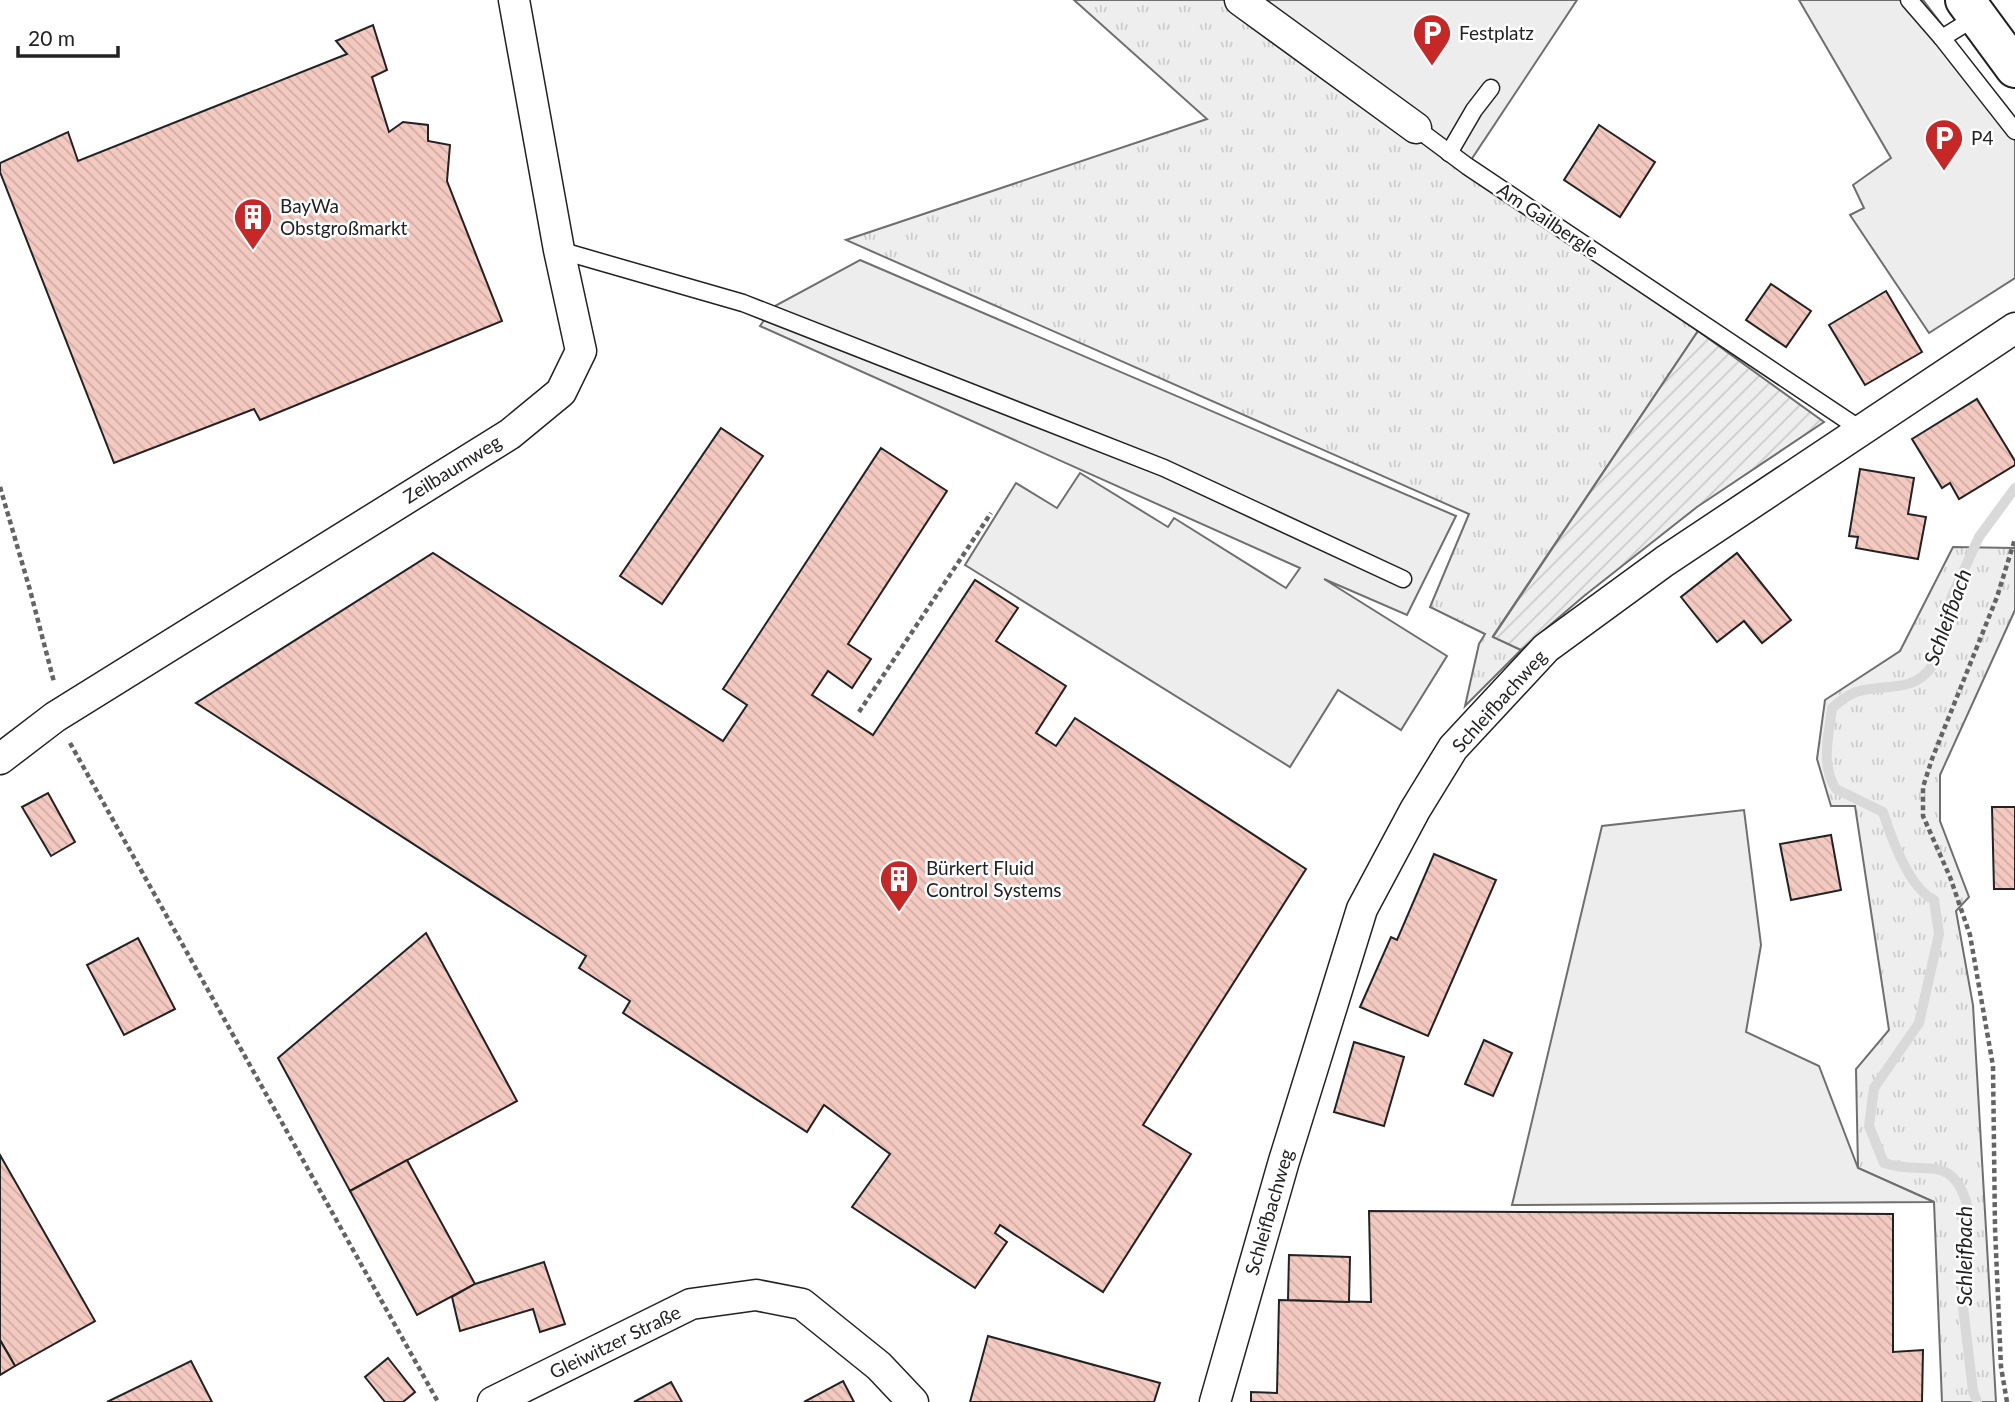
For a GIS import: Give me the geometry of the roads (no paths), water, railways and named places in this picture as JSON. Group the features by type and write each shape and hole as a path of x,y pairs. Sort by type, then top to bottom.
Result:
{"street":[{"name":"Zeilbaumweg","path":"0,759 55,717 510,433 561,392 582,351 559,250 514,0"},
{"name":"Am Gailbergle","path":"1240,0 1416,128"},
{"path":"1971,8 2015,68"},
{"name":"Schleifbachweg","path":"1215,1402 1284,1161 1362,909 1415,810 1453,748 1546,648 1665,561 2015,328"},
{"name":"Gleiwitzer Straße","path":"493,1402 691,1304 755,1295 802,1304 879,1366 913,1402"}],"lane":[{"path":"1909,0 2015,131"},
{"path":"1942,38 1971,8"},
{"path":"1449,153 1474,110 1491,88"},
{"name":"Am Gailbergle","path":"1416,128 1449,153 1863,431"},
{"path":"559,250 743,303 1164,468 1404,579"}],"waterway":[{"name":"Schleifbach","path":"1977,1402 1973,1391 1963,1307 1969,1211 1963,1192 1955,1180 1937,1169 1900,1167 1884,1163 1869,1126 1874,1088 1919,1023 1939,934 1934,900 1925,894 1909,873 1896,848 1883,812 1836,789 1828,770 1827,749 1832,708 1838,703 1866,689 1916,681 1932,666 1952,596 1979,537 2015,488"}],"place":[{"name":"Festplatz","path":"1432,67"},
{"name":"P4","path":"1944,172"},
{"name":"BayWa Obstgroßmarkt","path":"253,251"},
{"name":"Bürkert Fluid Control Systems","path":"899,913"}]}
